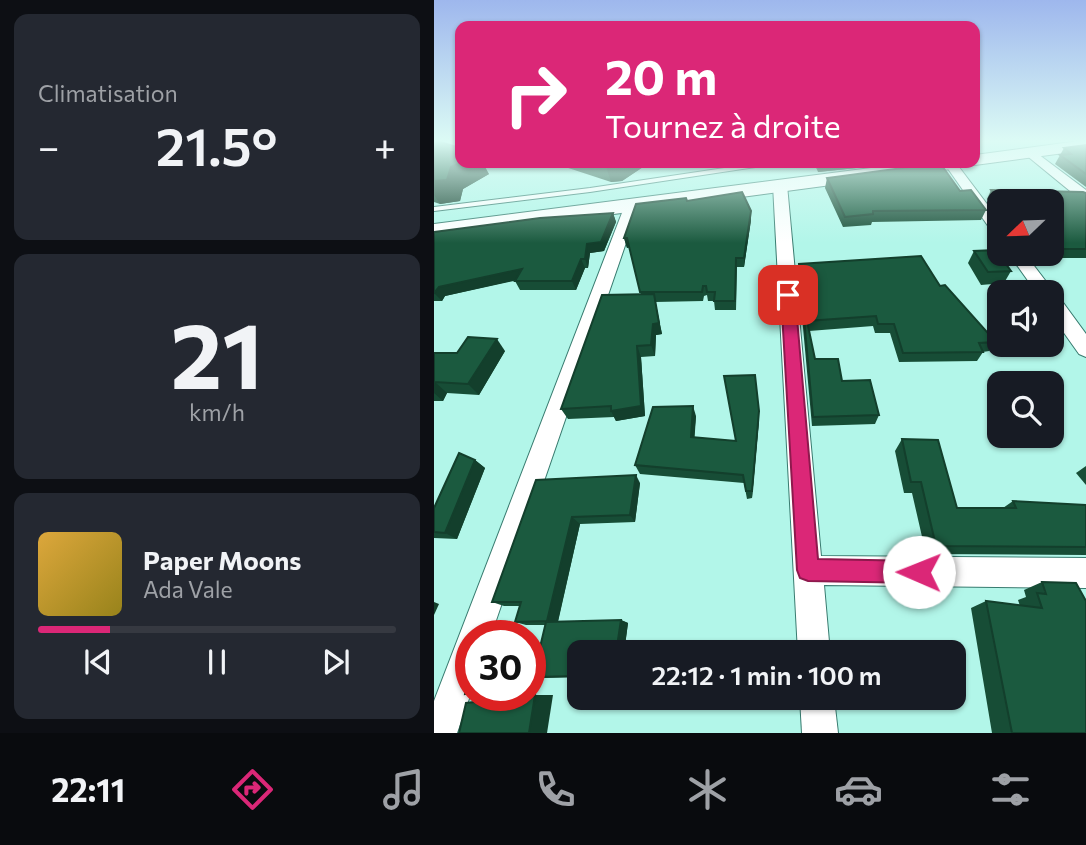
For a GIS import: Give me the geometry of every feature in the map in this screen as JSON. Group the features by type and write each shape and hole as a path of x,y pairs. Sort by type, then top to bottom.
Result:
{"street":[{"path":"434,231 868,174"},
{"path":"959,174 987,213"},
{"path":"1058,174 1086,197"},
{"path":"780,186 813,640"},
{"path":"480,620 632,205"},
{"path":"1064,319 1086,349"},
{"path":"808,570 1086,573"},
{"path":"439,733 455,690"},
{"path":"818,710 820,733"}],"lane":[{"path":"434,209 695,174"}],"building":[{"path":"434,174 449,174 447,180 434,181"},
{"path":"856,174 948,174 960,191 971,190 986,210 873,211 873,214 845,217 827,178"},
{"path":"742,192 751,211 744,258 736,258 735,301 714,301 715,292 707,292 706,286 703,286 702,292 640,292 627,238 624,238 636,204 686,198 687,201"},
{"path":"1064,192 1086,193 1086,249 1064,249"},
{"path":"613,213 601,242 587,244 585,259 581,259 572,281 515,281 522,269 439,287 434,293 434,232 540,218"},
{"path":"987,250 987,266 1007,266 1011,271 988,272 974,251"},
{"path":"921,256 940,286 945,285 987,332 987,343 979,343 983,352 903,353 894,324 878,324 876,316 807,321 815,359 838,359 842,381 870,380 879,415 813,417 799,264"},
{"path":"654,294 659,323 653,324 651,345 637,346 641,406 611,411 611,406 561,409 602,295"},
{"path":"468,337 497,339 468,384 435,382 434,385 434,353 457,353"},
{"path":"755,375 759,411 752,491 746,491 743,475 635,465 653,407 693,406 691,437 736,441 724,376"},
{"path":"902,439 938,440 957,508 1016,508 1013,501 1086,505 1086,547 936,546 921,482 911,482"},
{"path":"459,453 475,460 445,533 434,532 434,508"},
{"path":"636,475 630,515 572,517 547,621 516,620 521,602 492,602 536,480"},
{"path":"1042,582 1076,583 1086,601 1086,733 1012,733 986,601 1042,608 1037,593 1046,594"},
{"path":"621,620 618,640 567,640 567,676 546,677 546,622"},
{"path":"464,711 532,711 529,733 459,733"}],"route":[{"path":"788,295 808,570 919,572"}]}
